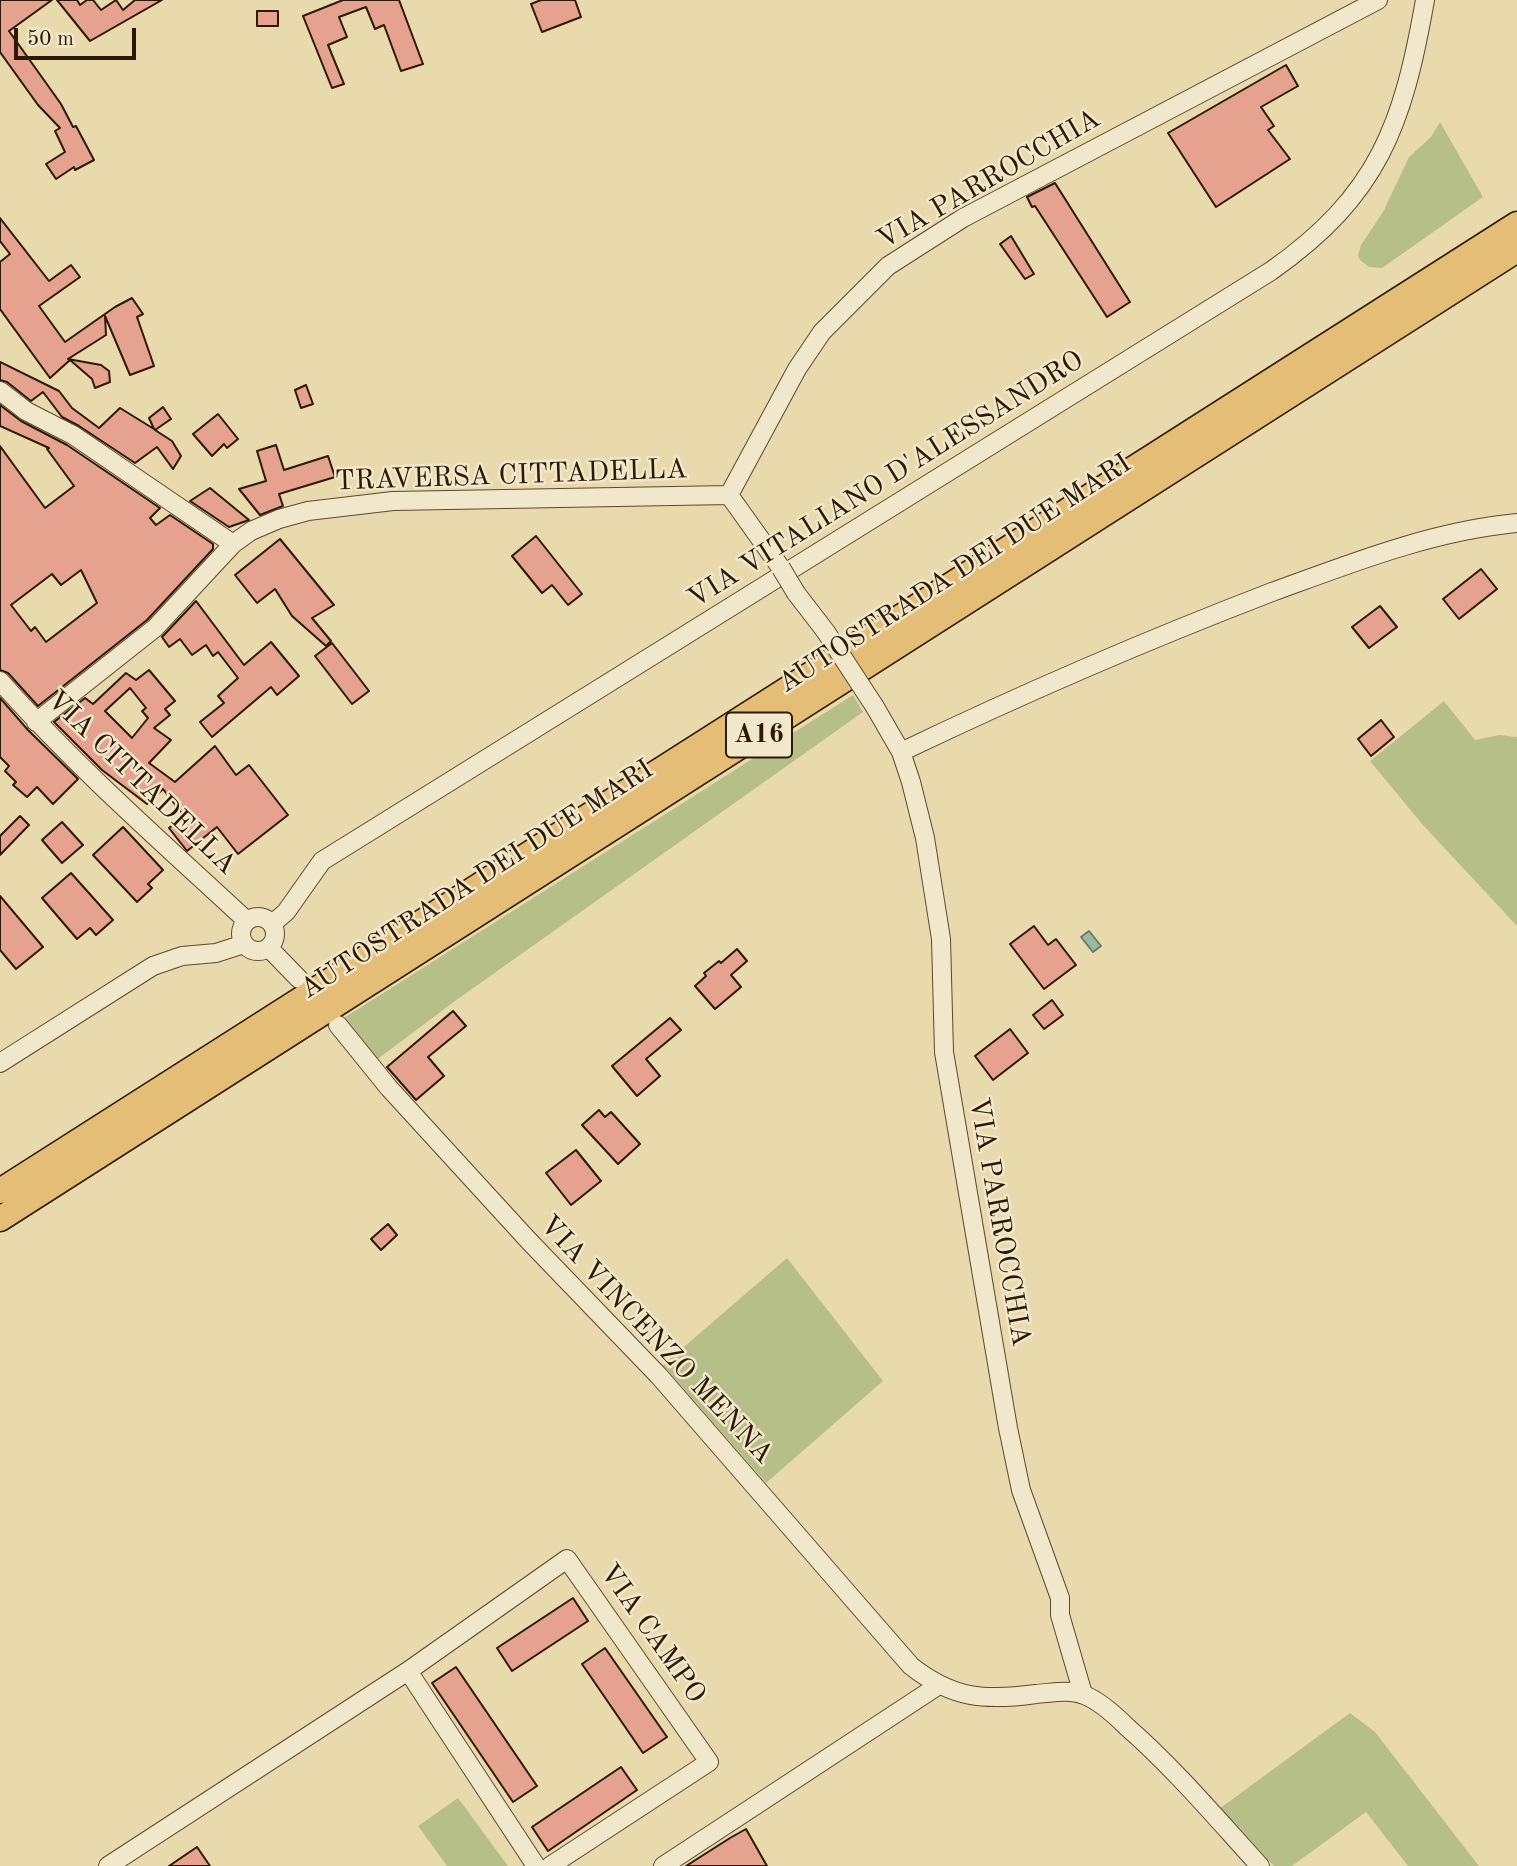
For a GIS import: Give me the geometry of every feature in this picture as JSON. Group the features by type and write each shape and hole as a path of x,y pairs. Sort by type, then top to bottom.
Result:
{"highway":[{"path":"1378,313 1517,216"},
{"name":"AUTOSTRADA DEI DUE MARI","path":"0,1191 1517,224"},
{"name":"AUTOSTRADA DEI DUE MARI","path":"0,1219 1517,250"}],"street":[{"name":"VIA PARROCCHIA","path":"1083,1694 1060,1615 1060,1598 1021,1490 1008,1428 944,1052 941,939 925,838 901,752 826,632 729,495 797,369 822,332 888,266 963,218 1378,0"},
{"name":"VIA VITALIANO D'ALESSANDRO","path":"272,924 286,912 322,861 1248,286 1306,247 1335,220 1357,191 1394,128 1412,68 1425,0"},
{"path":"0,391 26,411 73,435 233,544"},
{"name":"TRAVERSA CITTADELLA","path":"36,722 155,628 233,544 251,531 279,519 344,505 393,500 729,495"},
{"path":"901,752 1204,618 1374,554 1482,526 1517,523"},
{"name":"VIA CITTADELLA","path":"0,681 36,722 131,814 247,920"},
{"path":"263,918 272,924 276,934 269,948 258,952 247,948 240,934 247,920 263,918"},
{"path":"0,1063 153,966 182,956 216,953 244,944"},
{"path":"269,948 299,979"},
{"name":"VIA VINCENZO MENNA","path":"338,1025 389,1088 529,1241 659,1376 911,1666 939,1685"},
{"name":"VIA CAMPO","path":"408,1671 567,1559 709,1762 550,1866"},
{"path":"108,1866 408,1671 536,1866"},
{"path":"663,1866 939,1685 957,1693 979,1697 1018,1697 1057,1692 1083,1694 1108,1709 1136,1735 1260,1866"}],"shaded area":[{"path":"1440,122 1483,197 1382,268 1369,267 1358,255 1361,245 1383,212 1409,157 1431,137"},
{"path":"853,695 863,712 455,1001 375,1061 344,1018"},
{"path":"1444,701 1475,740 1499,735 1517,737 1517,926 1422,824 1370,761"},
{"path":"1089,931 1101,946 1093,952 1081,937"},
{"path":"787,1258 883,1381 766,1483 663,1365"},
{"path":"1350,1713 1375,1732 1479,1866 1408,1866 1366,1812 1292,1866 1274,1866 1219,1809"},
{"path":"458,1798 508,1866 447,1866 418,1826"}],"building":[{"path":"0,0 52,0 9,31 61,104 73,127 76,126 94,160 75,170 74,167 56,179 46,164 65,152 55,131 60,128 38,105 0,52"},
{"path":"57,0 77,0 80,5 87,0 93,0 101,10 116,0 123,10 135,0 162,0 90,41"},
{"path":"343,0 399,0 423,64 401,71 384,25 375,29 366,7 339,17 347,37 328,45 344,84 332,88 303,16"},
{"path":"541,0 575,0 581,17 542,32 531,4"},
{"path":"257,11 278,11 278,26 257,26"},
{"path":"1286,65 1298,86 1261,107 1274,126 1268,130 1290,159 1216,207 1168,133"},
{"path":"1055,183 1130,302 1107,317 1027,197"},
{"path":"0,218 49,281 71,265 80,277 39,306 65,342 132,298 143,314 137,317 154,366 130,375 105,316 106,335 68,359 101,365 109,371 110,382 95,388 92,379 70,360 50,378 0,309 0,262 10,254 0,241"},
{"path":"1011,236 1034,274 1025,279 1000,244"},
{"path":"0,362 59,391 72,408 99,428 120,408 154,429 149,418 163,407 171,419 155,430 172,441 181,456 173,469 157,447 135,463 62,417 43,392 31,401 7,382 0,380"},
{"path":"306,385 313,404 301,408 295,390"},
{"path":"0,405 21,421 67,445 160,508 150,518 156,525 170,515 213,544 213,549 147,620 38,706 8,673 0,670 0,446 45,508 74,486 47,449 49,448 0,426","holes":["81,570 97,603 46,642 35,627 31,631 11,605 52,574 61,585"]},
{"path":"218,414 238,439 227,448 224,444 212,456 193,434"},
{"path":"276,445 284,470 328,456 335,477 279,494 283,506 260,515 239,489 266,481 257,451"},
{"path":"210,488 249,520 229,527 190,501"},
{"path":"536,536 582,594 568,605 552,585 542,593 512,556"},
{"path":"280,539 334,605 312,618 331,641 326,646 292,616 275,589 257,603 235,575"},
{"path":"1481,569 1497,589 1459,619 1443,599"},
{"path":"196,601 244,665 271,642 299,676 277,695 271,687 212,737 200,722 224,703 218,696 238,678 218,652 213,656 206,645 192,655 180,639 169,647 162,637"},
{"path":"1380,606 1397,627 1369,648 1352,627"},
{"path":"332,643 369,691 352,704 315,656"},
{"path":"149,670 175,701 165,709 170,715 154,728 171,740 149,763 175,782 215,746 236,775 249,765 288,815 238,854 217,827 187,851 169,828 184,816 163,789 147,804 102,770 54,722 85,698 93,704 126,673 136,680","holes":["130,688 146,708 142,711 148,718 132,738 105,711"]},
{"path":"0,698 78,779 53,804 37,787 27,797 13,785 16,782 5,771 9,766 0,757"},
{"path":"1381,720 1394,737 1371,756 1358,739"},
{"path":"20,816 29,825 0,855 0,836"},
{"path":"62,822 83,845 62,863 42,840"},
{"path":"123,827 163,870 148,884 152,888 137,902 93,855"},
{"path":"71,873 113,920 96,935 90,928 77,939 42,898"},
{"path":"0,896 43,947 16,969 0,950"},
{"path":"1034,926 1048,945 1056,939 1076,965 1044,989 1010,944"},
{"path":"737,949 747,961 731,975 741,987 715,1009 695,986 706,976 704,973"},
{"path":"1052,1000 1063,1015 1044,1029 1033,1015"},
{"path":"453,1011 466,1026 428,1057 444,1076 416,1100 387,1067"},
{"path":"670,1018 681,1030 646,1059 660,1076 637,1096 612,1066"},
{"path":"1010,1029 1028,1053 993,1080 975,1056"},
{"path":"599,1110 605,1117 611,1112 640,1144 618,1164 582,1125"},
{"path":"576,1150 601,1181 571,1205 546,1173"},
{"path":"388,1224 397,1235 381,1250 371,1239"},
{"path":"573,1598 588,1621 512,1671 497,1648"},
{"path":"605,1648 667,1737 643,1753 582,1664"},
{"path":"456,1667 537,1786 513,1802 432,1683"},
{"path":"621,1767 637,1790 548,1851 532,1827"},
{"path":"746,1829 767,1866 686,1866 730,1838"},
{"path":"197,1847 210,1866 169,1866"}]}
